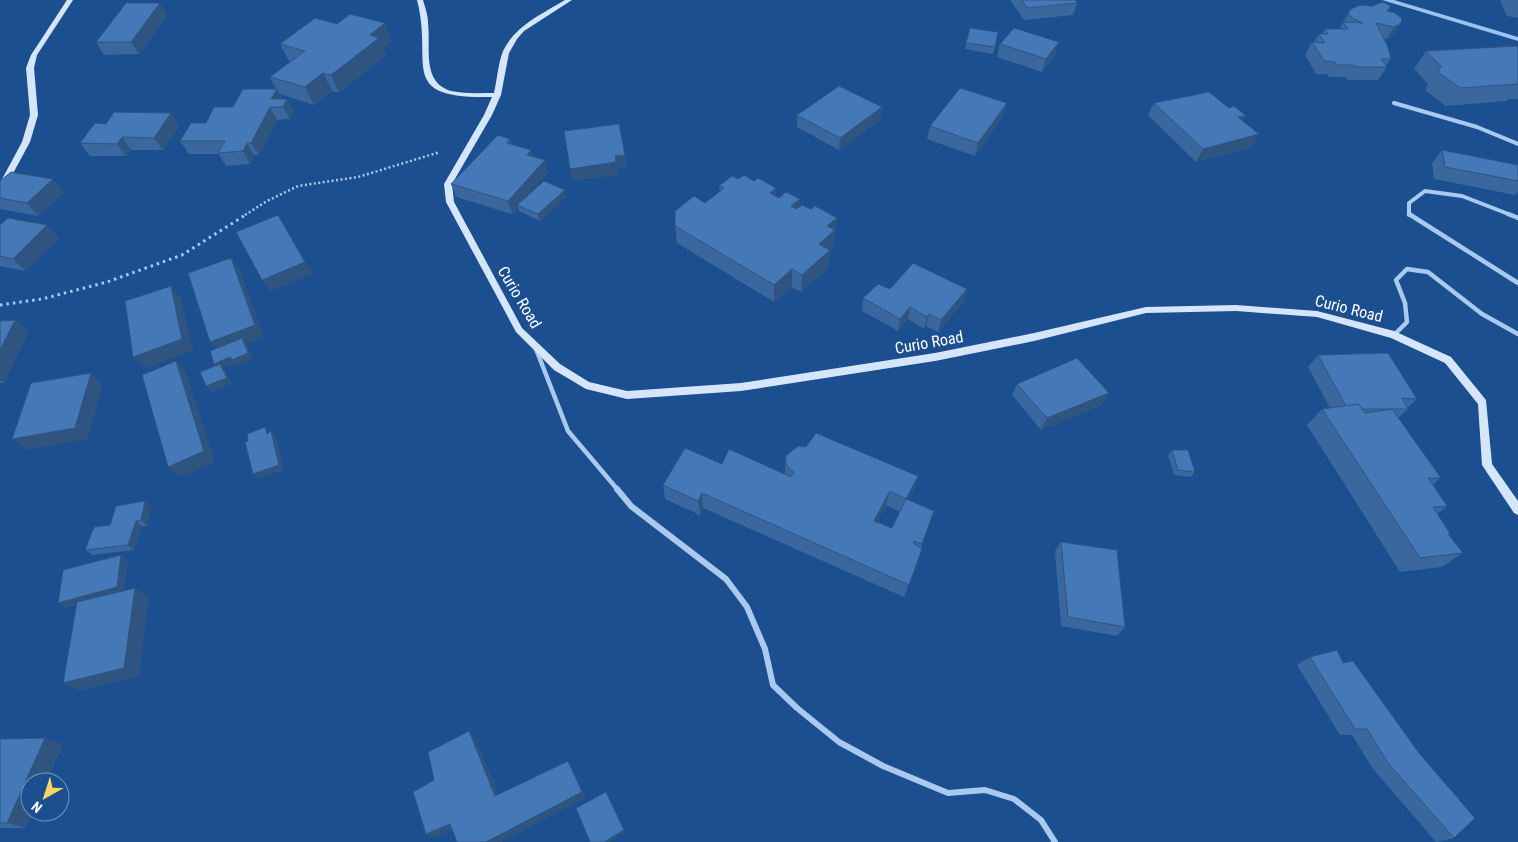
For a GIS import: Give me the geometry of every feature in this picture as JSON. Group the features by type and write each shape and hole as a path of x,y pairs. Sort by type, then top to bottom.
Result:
{"main road":[{"path":"0,190 26,142 34,115 30,68 34,55 70,0"},
{"path":"420,0 425,22 429,78 434,85 457,94 497,95"},
{"name":"Curio Road","path":"569,0 522,30 514,38 506,54 497,95 488,115 448,184 450,202 519,330 557,367 586,385 626,395 741,387 935,358 1146,310 1236,308 1316,314 1394,335 1448,360 1484,403 1487,465 1518,510"}],"street":[{"path":"1394,103 1477,127 1518,144"},
{"path":"1518,218 1462,196 1426,191 1409,203 1409,215 1518,283"},
{"path":"1394,335 1407,322 1405,303 1396,280 1407,269 1428,272 1482,314 1518,334"},
{"path":"536,348 568,431 631,506 726,579 747,607 765,649 773,685 797,708 840,742 883,766 948,793 985,790 1014,799 1041,820 1055,842"}],"path":[{"path":"0,305 42,299 107,282 182,255 267,201 298,186 358,177 422,156 470,145"}],"building":[{"path":"1022,0 1075,0 1077,3 1027,8"},
{"path":"1383,2 1391,6 1387,11 1395,13 1402,19 1401,23 1394,27 1376,23 1388,47 1391,59 1381,59 1387,67 1356,67 1353,65 1337,65 1335,62 1324,61 1312,42 1325,43 1319,34 1328,34 1325,29 1348,29 1343,22 1363,23 1354,19 1348,13 1351,9 1360,5 1372,6"},
{"path":"126,3 160,3 131,42 96,42"},
{"path":"350,14 385,23 370,35 379,38 331,75 323,73 305,87 270,77 305,51 280,44 315,18 337,24"},
{"path":"970,28 998,32 995,47 966,43"},
{"path":"1014,28 1059,42 1046,59 1000,44"},
{"path":"1517,46 1518,84 1460,88 1438,72 1441,66 1426,51"},
{"path":"839,86 882,107 840,138 797,115"},
{"path":"960,88 1007,103 978,143 930,126"},
{"path":"243,89 277,89 271,99 287,99 283,107 270,107 251,143 247,143 243,151 218,153 225,141 180,141 191,123 206,123 214,107 233,107"},
{"path":"1209,92 1229,108 1234,106 1246,116 1238,117 1259,134 1203,149 1154,103"},
{"path":"114,112 171,113 154,138 122,137 117,144 80,143 95,123 106,124"},
{"path":"619,124 625,155 615,156 616,162 570,169 564,131"},
{"path":"498,135 510,139 507,143 531,150 527,155 545,160 508,201 451,184"},
{"path":"1442,150 1518,165 1518,181 1445,167"},
{"path":"11,172 53,179 27,203 0,198 0,181"},
{"path":"744,175 754,181 758,178 776,188 770,193 779,198 786,192 800,199 791,206 796,209 802,205 811,209 815,206 837,218 827,226 835,230 819,244 830,250 802,275 792,269 774,285 675,226 675,211 694,196 705,203 724,188 719,186 732,176 738,179"},
{"path":"544,181 565,190 538,214 517,205"},
{"path":"278,215 305,262 262,280 236,232"},
{"path":"8,218 47,225 13,259 0,256 0,225"},
{"path":"231,258 255,325 210,342 188,273"},
{"path":"913,263 967,289 941,320 929,314 927,317 910,307 900,319 863,298 878,284 890,289"},
{"path":"171,286 182,339 133,357 125,301"},
{"path":"15,320 0,350 0,321"},
{"path":"242,338 248,353 232,360 230,357 214,364 210,351"},
{"path":"1388,353 1417,399 1402,398 1408,409 1362,409 1358,404 1346,406 1318,355"},
{"path":"1077,358 1109,393 1047,418 1017,384"},
{"path":"176,361 204,451 168,467 142,375"},
{"path":"220,364 227,378 206,386 200,372"},
{"path":"91,373 75,428 12,439 31,383"},
{"path":"1358,404 1365,413 1392,409 1441,478 1428,478 1447,506 1433,507 1451,535 1448,534 1463,553 1420,558 1322,409"},
{"path":"265,427 267,434 271,431 279,465 253,474 245,442 248,441 247,434"},
{"path":"816,433 918,476 906,499 934,511 922,544 914,541 914,544 922,549 909,585 702,493 698,501 663,485 685,448 722,464 729,449 791,477 794,472 787,466 785,458 798,446 806,447","holes":["890,491 906,499 892,528 874,521"]},
{"path":"1172,450 1188,450 1195,472 1178,470"},
{"path":"145,501 141,520 136,521 128,545 85,550 94,527 110,525 116,506"},
{"path":"1061,542 1117,550 1125,627 1068,617"},
{"path":"121,555 117,587 58,603 63,570"},
{"path":"135,588 124,668 63,683 77,602"},
{"path":"1337,650 1343,663 1353,661 1419,753 1475,818 1454,838 1388,763 1367,729 1355,729 1310,657"},
{"path":"469,731 495,796 568,761 582,792 486,842 457,842 450,824 426,834 413,792 434,780 428,752"},
{"path":"45,738 30,772 20,772 20,794 7,823 0,823 0,739"},
{"path":"606,792 624,830 604,842 590,842 576,808"}],"waterway":[{"path":"1386,0 1518,39"}]}
